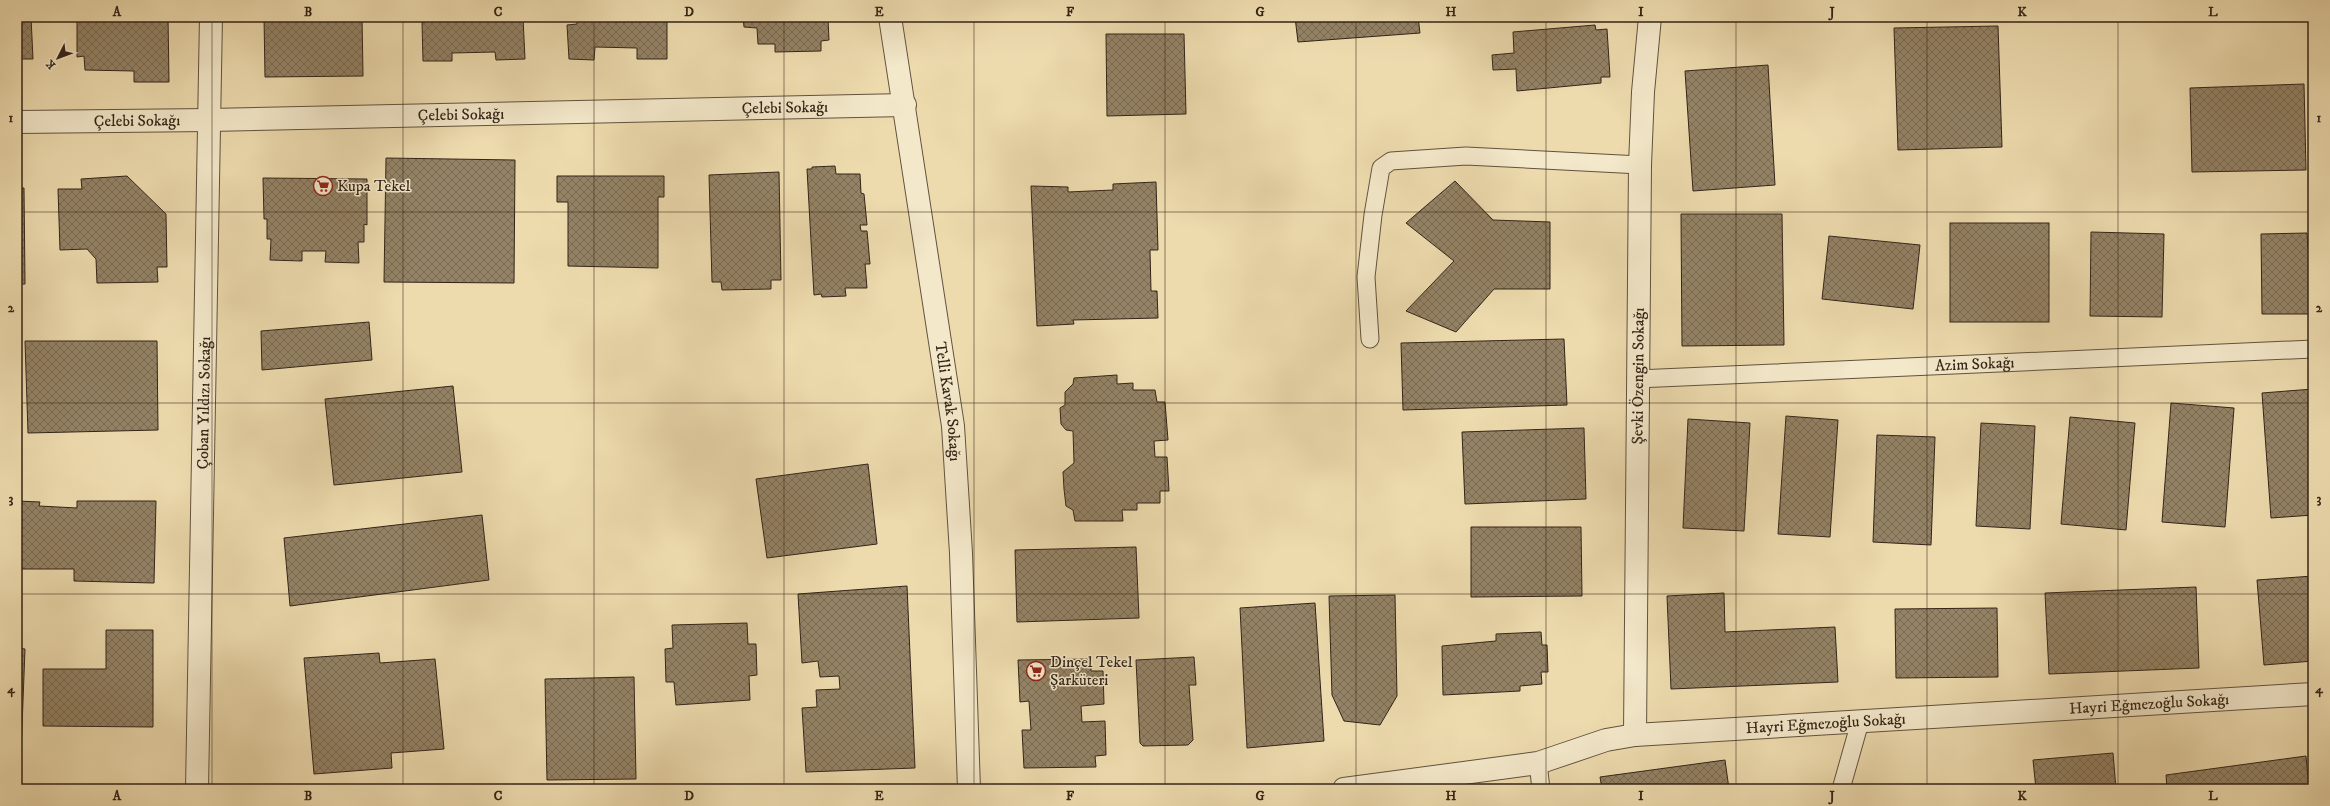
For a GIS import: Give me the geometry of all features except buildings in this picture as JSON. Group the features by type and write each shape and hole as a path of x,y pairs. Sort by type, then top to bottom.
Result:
{"street":[{"name":"Çoban Yıldızı Sokağı","path":"197,789 211,17"},
{"name":"Telli Kavak Sokağı","path":"890,17 906,105 953,426 961,553 969,789"},
{"name":"Şevki Özengin Sokağı","path":"1635,735 1640,165 1643,92 1650,17"},
{"name":"Çelebi Sokağı","path":"17,122 210,120 906,105"},
{"name":"Hayri Eğmezoğlu Sokağı","path":"1344,789 1538,763 1606,740 1635,735 2313,694"}],"lane":[{"path":"1370,339 1366,277 1373,215 1381,168 1391,161 1466,156 1640,165"},
{"name":"Azim Sokağı","path":"1637,379 2313,349"},
{"path":"1841,789 1860,722"},
{"path":"1538,763 1541,789"}],"place":[{"name":"Kupa Tekel","path":"323,186"},
{"name":"Dinçel Tekel Şarküteri","path":"1036,671"}]}
